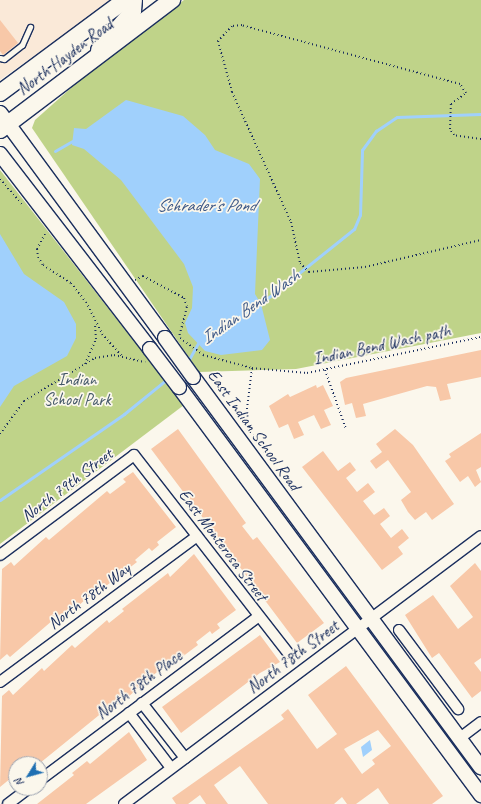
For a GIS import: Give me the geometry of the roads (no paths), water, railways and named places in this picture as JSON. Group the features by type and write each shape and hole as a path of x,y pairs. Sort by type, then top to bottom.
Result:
{"main road":[{"name":"North Hayden Road","path":"0,93 125,0"},
{"path":"88,64 133,11 134,0"},
{"name":"North Hayden Road","path":"3,122 88,64 172,0"},
{"name":"East Indian School Road","path":"3,122 29,152 128,284 174,338 193,377 481,767"},
{"name":"East Indian School Road","path":"0,154 148,355 179,387 481,795"}],"street":[{"name":"East Monterosa Street","path":"134,455 258,617 288,653"},
{"name":"North 79th Street","path":"0,555 134,455"},
{"name":"North 78th Way","path":"0,682 197,536"},
{"name":"North 78th Street","path":"124,804 481,536"},
{"name":"North 78th Place","path":"48,774 258,617"},
{"path":"399,630 458,709"},
{"path":"406,665 418,656"},
{"path":"438,710 451,700"},
{"path":"142,703 185,758"},
{"path":"129,713 171,768"},
{"path":"460,738 481,722"},
{"path":"8,804 18,796"}],"lane":[{"path":"0,58 4,59 18,49 30,27"}],"water":[{"name":"Schrader's Pond","path":"126,100 183,116 205,135 215,150 249,164 260,179 255,294 261,304 270,340 262,350 221,355 205,351 188,333 185,323 192,308 193,287 184,264 121,180 84,149 72,145 74,128 86,129"},
{"path":"0,234 24,274 64,302 76,324 76,338 67,356 14,386 0,407"},
{"path":"370,740 372,750 363,757 361,747"}],"waterway":[{"name":"Indian Bend Wash","path":"259,305 354,229 360,215 362,150 376,131 397,117 481,114"},
{"path":"55,151 72,141"},
{"name":"Indian Bend Wash","path":"187,363 199,341"},
{"name":"Indian Bend Wash","path":"0,500 124,414 167,379"}],"park label":[{"name":"Indian School Park","path":"77,390"}]}
